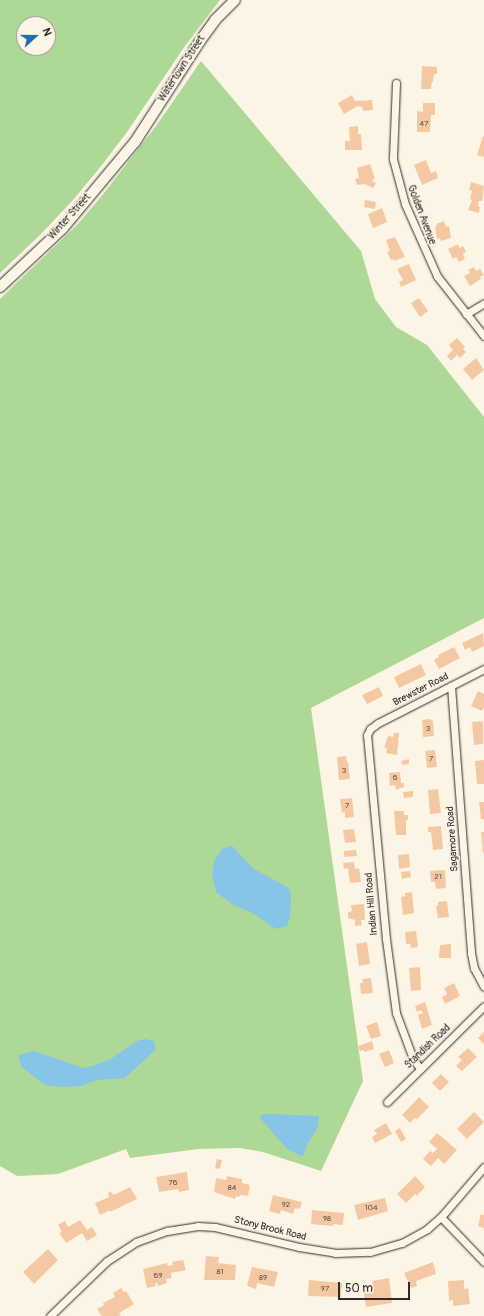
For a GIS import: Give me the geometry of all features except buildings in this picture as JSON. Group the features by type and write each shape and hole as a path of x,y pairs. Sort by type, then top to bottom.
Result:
{"main road":[{"name":"Watertown Street","path":"134,142 200,41 215,20 235,0"},
{"name":"Winter Street","path":"0,287 63,228 134,142"}],"street":[{"name":"Golden Avenue","path":"396,82 392,153 395,172 408,211 434,270 445,288 484,336"},
{"path":"466,314 484,303"},
{"name":"Brewster Road","path":"368,732 378,723 484,669"},
{"name":"Sagamore Road","path":"451,686 471,953 474,968 484,987"},
{"name":"Indian Hill Road","path":"368,732 367,742 383,913 396,1013 412,1056 420,1069"},
{"name":"Standish Road","path":"387,1102 484,1006"},
{"name":"Stony Brook Road","path":"50,1316 106,1261 136,1242 167,1231 198,1226 215,1227 317,1251 353,1253 370,1252 402,1243 427,1229 441,1217 484,1168"},
{"path":"441,1217 484,1262"}],"green space":[{"path":"0,0 220,0 185,46 127,132 102,165 73,200 40,235 0,273"},
{"path":"201,61 361,251 375,299 396,327 427,345 484,417 484,618 311,708 363,1081 321,1171 263,1152 240,1148 198,1149 130,1158 126,1149 58,1174 17,1176 0,1166 0,299 78,224 156,126"}],"water":[{"path":"232,846 254,869 289,888 291,905 290,917 287,926 276,929 252,913 232,904 216,892 212,874 214,861 222,849"},
{"path":"145,1039 154,1041 156,1049 125,1078 97,1080 81,1086 61,1087 45,1085 21,1066 18,1055 34,1051 83,1068 109,1060 137,1041"},
{"path":"261,1115 319,1116 318,1127 306,1147 304,1155 301,1156 287,1149 260,1118"}]}
